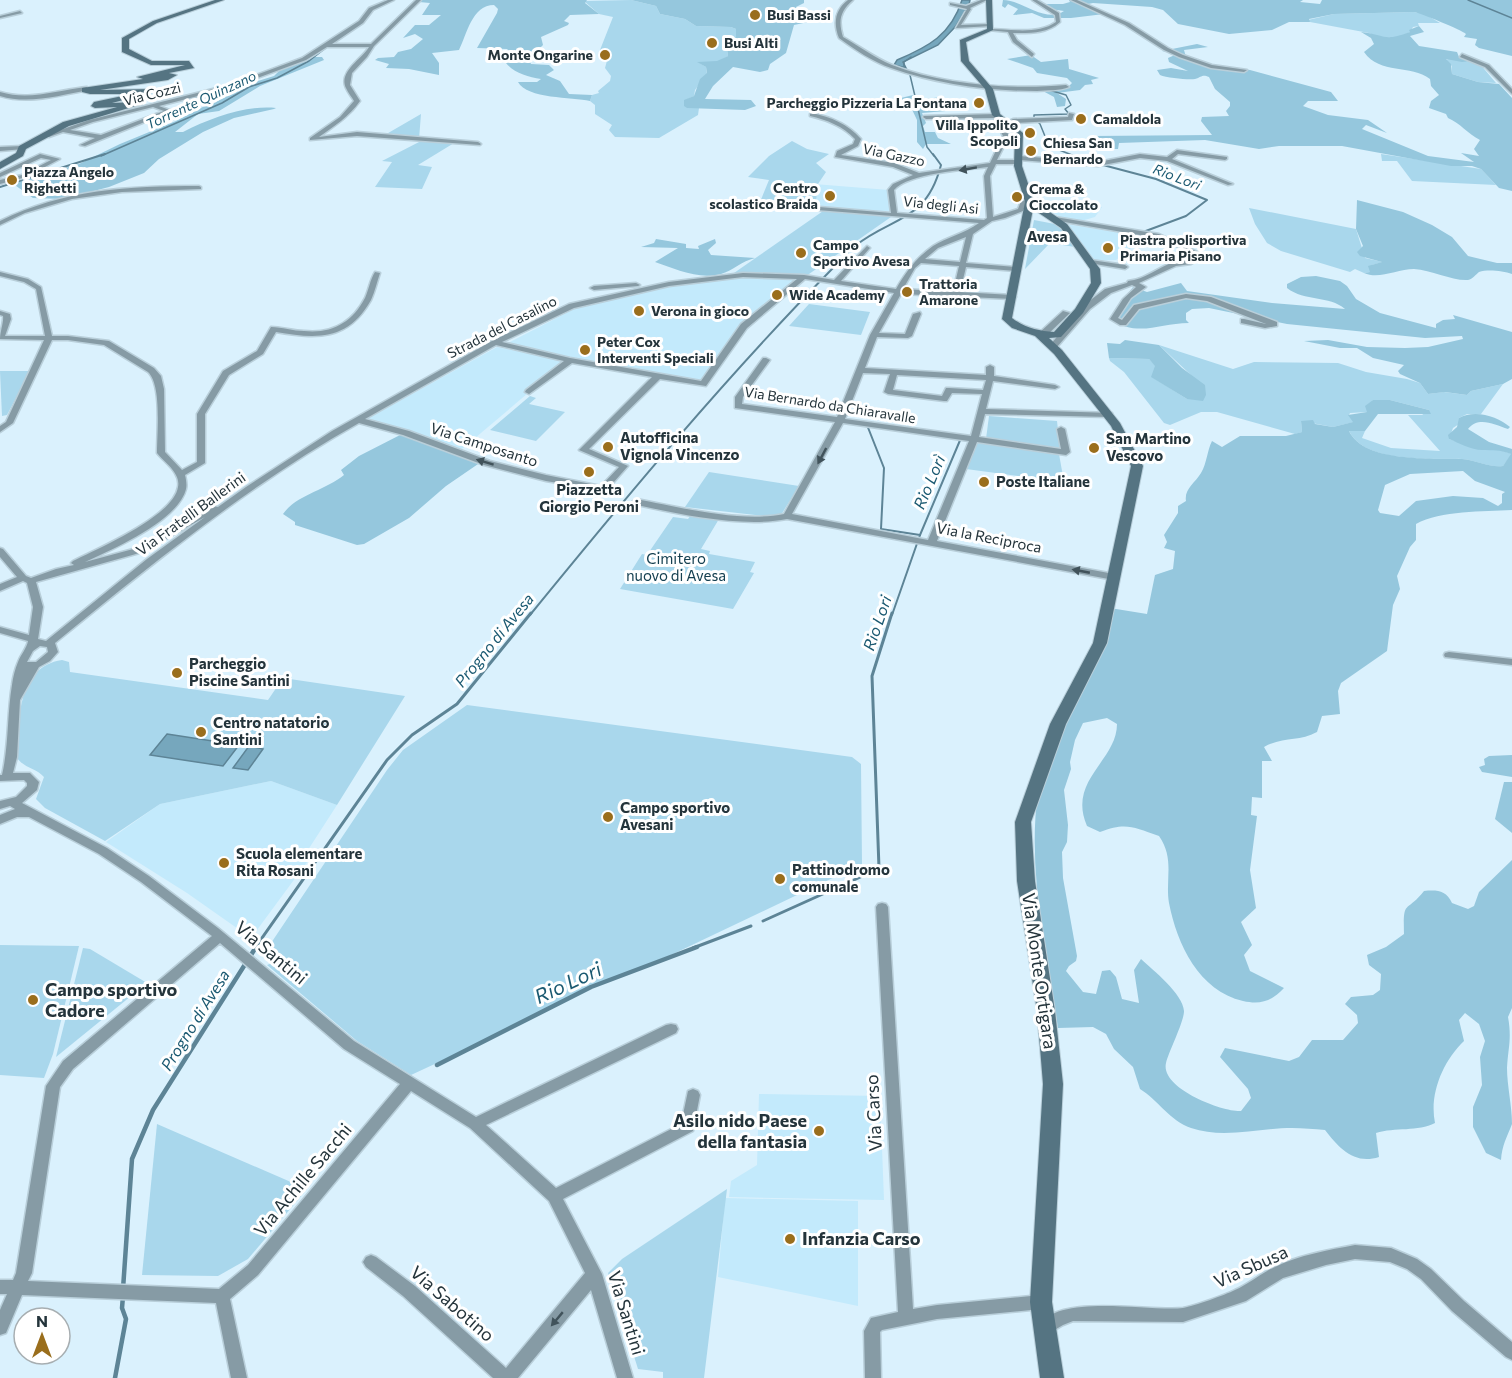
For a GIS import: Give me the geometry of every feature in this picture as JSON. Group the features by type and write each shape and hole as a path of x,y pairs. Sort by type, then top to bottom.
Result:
{"street":[{"path":"0,93 22,98 166,78 173,75 141,77 191,66 148,62 125,50 126,38 155,22 221,0"},
{"name":"Via Cozzi","path":"49,135 90,121 254,78 304,59 328,46 361,22 371,9 392,0"},
{"path":"419,0 372,45 364,58 352,68 348,88 357,101 354,106 343,119 312,139 357,134 478,144"},
{"path":"851,0 840,10 837,20 841,38 885,63 931,79 987,86 1066,87"},
{"path":"952,4 966,8 987,0 990,27"},
{"path":"969,9 958,27 990,27 1009,30 1049,28 1057,23 1057,14 1034,0"},
{"path":"1073,0 1127,24 1160,46 1181,56 1211,66 1244,70"},
{"path":"0,17 20,12"},
{"path":"988,220 987,176 1006,136 997,116 992,95 987,86 968,66 961,43 990,27"},
{"path":"1009,30 1015,41 1032,55"},
{"name":"Via Cozzi","path":"328,46 372,45"},
{"path":"1462,56 1487,66 1512,92"},
{"path":"931,79 938,85"},
{"path":"0,166 21,151 72,122 138,104 95,106 97,104 153,91 87,90"},
{"path":"83,145 169,111 154,106"},
{"path":"972,110 997,116 1019,133 1018,160 1030,202 1008,321 1055,343"},
{"path":"1011,126 1013,121 1070,119 1071,114"},
{"name":"Via Gazzo","path":"812,115 828,118 846,127 858,139 856,145 839,152 837,156 894,165 918,175 944,173 1018,160 1098,164 1140,156 1168,159"},
{"path":"926,117 997,116"},
{"path":"64,131 102,137"},
{"path":"0,149 45,153 0,176"},
{"path":"1168,159 1177,152 1225,158"},
{"path":"0,182 15,179 57,159 40,156"},
{"path":"1168,159 1230,184"},
{"name":"Via degli Asi","path":"894,213 891,190 895,185 918,175"},
{"path":"0,176 15,179"},
{"path":"0,223 23,210 102,191 199,188"},
{"path":"636,502 737,516 778,519 787,516 840,420 874,335 908,272 936,247 970,233 988,220 1022,210 1023,202 1030,202 1055,219 1073,237 1095,269 1096,283 1055,343"},
{"name":"Via degli Asi","path":"807,208 988,220"},
{"path":"1028,217 1055,219 1160,236 1198,255 1108,291 1087,307 1055,343"},
{"path":"956,293 970,233"},
{"path":"836,282 867,248"},
{"path":"920,261 1016,269"},
{"path":"1091,262 1125,267"},
{"path":"181,474 201,464 201,414 226,373 260,352 274,329 324,334 342,329 366,302 377,273"},
{"path":"0,274 26,280 39,288 49,338 9,423 0,430"},
{"name":"Strada del Casalino","path":"594,288 669,284 743,275 804,277 896,291 1012,297"},
{"path":"495,343 570,360 703,384 744,326 804,277"},
{"path":"1130,282 1142,287 1132,291 1114,319 1117,322 1123,323 1137,307 1186,296 1208,299 1274,324 1265,326 1244,321"},
{"name":"Strada del Casalino","path":"357,420 495,343 572,306 669,284"},
{"path":"0,313 6,314 7,320 1,337 13,340 49,338 106,343 137,360 157,376 160,389 161,453 181,474 183,488 175,503 158,520 52,574"},
{"path":"874,335 908,336 917,314"},
{"path":"1040,334 1066,314"},
{"name":"Via Monte Ortigara","path":"1052,1378 1041,1302 1053,1084 1046,1011 1026,881 1023,822 1058,724 1100,642 1137,466 1124,437 1055,343"},
{"path":"529,392 570,360"},
{"name":"Via Bernardo da Chiaravalle","path":"766,360 739,398 738,406 1066,452 1061,429"},
{"path":"928,541 974,439 990,378 990,367"},
{"path":"860,370 990,378 1054,387"},
{"path":"894,373 888,392 944,399 949,390 985,392"},
{"name":"Via Camposanto","path":"357,420 406,433 487,463 603,489 624,465 583,450 657,377"},
{"path":"982,411 1108,416"},
{"name":"Via Fratelli Ballerini","path":"49,643 150,561 249,489 357,420"},
{"path":"0,588 140,550 249,489"},
{"name":"Via la Reciproca","path":"787,516 928,541 1113,579"},
{"path":"0,551 27,580 40,608 33,643 24,654 15,688 12,759 8,777"},
{"path":"0,630 33,643 49,643 53,652 35,666 15,703"},
{"path":"1449,655 1512,662"},
{"path":"22,664 35,666"},
{"name":"Via Santini","path":"8,777 26,776 33,782 31,792 9,804"},
{"name":"Via Santini","path":"9,804 137,873 220,936 350,1045 475,1124 554,1196 594,1274 625,1378"},
{"path":"0,820 16,813 33,815"},
{"name":"Via Carso","path":"882,907 906,1317"},
{"path":"0,1328 21,1280 53,1086 68,1065 220,936"},
{"path":"475,1124 671,1029"},
{"name":"Via Achille Sacchi","path":"222,1296 253,1270 408,1083"},
{"path":"554,1196 688,1126 693,1095"},
{"name":"Via Sbusa","path":"1046,1328 1058,1319 1073,1314 1183,1315 1240,1296 1279,1272 1355,1252 1391,1255 1412,1264 1512,1352"},
{"name":"Via Sabotino","path":"370,1262 409,1291 506,1378 594,1274"},
{"path":"0,1287 21,1280 107,1291 222,1296 240,1378"},
{"path":"873,1378 872,1331 877,1323 906,1317 1041,1302"}],"shaded area":[{"path":"422,0 587,0 585,3 599,14 570,15 564,21 569,23 568,25 541,37 543,45 530,58 530,61 531,64 549,65 554,70 546,75 560,81 569,94 592,95 590,101 531,92 518,82 537,82 541,79 522,74 509,66 506,63 510,52 507,49 477,48 497,13 498,9 494,5 487,6 475,15 459,50 432,53 439,63 439,75 409,69 386,68 389,64 375,60 394,57 398,52 411,49 423,39 415,34 403,38 415,25 429,25 441,15 422,15 430,3 419,2"},
{"path":"631,0 804,0 804,3 796,7 800,10 800,18 808,22 794,25 786,53 770,64 768,70 760,72 733,67 713,86 705,99 751,100 756,106 745,110 687,108 684,106 684,100 694,96 700,79 707,73 706,67 697,62 717,61 728,56 727,49 736,41 736,29 696,26 685,19 660,14 656,6"},
{"path":"962,0 970,0 969,5 956,26 938,45 903,62 906,68 894,65 897,60 928,45 945,31 952,22"},
{"path":"1003,0 1050,15 1064,11 1050,9 1041,4 1063,4 1070,2 1069,0 1303,0 1300,2 1320,4 1322,0 1512,0 1512,56 1479,48 1475,45 1477,39 1464,37 1466,34 1457,29 1414,12 1334,14 1309,19 1310,22 1289,22 1272,30 1229,34 1178,24 1163,10 1152,7 1093,3 1088,4 1090,9 1104,14 1044,18 1032,13 1013,15 1018,9 1008,4 1005,8 1002,6"},
{"path":"1419,26 1424,32 1410,36 1419,46 1457,52 1459,57 1471,61 1446,59 1451,64 1452,74 1478,82 1499,84 1512,98 1512,191 1499,188 1481,169 1472,166 1451,166 1342,146 1279,146 1259,149 1205,140 1119,143 1118,149 1052,149 1051,147 1093,145 1088,139 1093,136 1212,135 1201,121 1202,117 1229,116 1226,111 1230,102 1215,89 1209,77 1173,78 1160,75 1157,70 1171,68 1188,71 1169,62 1168,58 1177,54 1162,51 1197,44 1208,47 1184,50 1186,57 1211,65 1250,70 1331,92 1338,101 1308,101 1303,106 1328,115 1368,120 1387,133 1366,125 1362,129 1428,156 1474,162 1461,153 1479,156 1474,149 1480,140 1448,118 1446,114 1429,108 1431,101 1439,95 1431,86 1430,79 1422,74 1378,64 1364,52 1374,44 1371,38 1361,32 1389,37 1410,32 1409,30"},
{"path":"1031,55 1041,62 1068,59 1069,69 1099,78 1091,80 1093,84 1085,85 1080,90 1057,93 1066,99 1065,106 1057,107 1054,97 1041,90 1069,86 1072,83 1067,78 1037,73 1033,68 1007,59"},
{"path":"312,57 322,57 324,60 260,86 219,111 198,114 175,132 183,132 217,117 240,111 276,108 234,118 203,132 159,159 144,173 109,187 63,199 33,198 12,183 79,164 176,121 245,85 274,76 280,70"},
{"path":"913,95 925,99 942,97 948,104 935,106 946,111 922,113 926,123 923,126 925,132 935,132 938,138 951,144 926,144 923,149 917,142 917,120 908,101 897,99"},
{"name":"Centro scolastico Braida","path":"789,182 889,190 888,198 894,212 762,203"},
{"path":"1063,199 1102,207 1095,217 1081,221 1062,218 1048,210"},
{"path":"1357,200 1403,212 1432,225 1452,237 1468,256 1497,263 1512,263 1512,274 1483,271 1468,280 1414,269 1382,275 1364,273 1370,272 1368,266 1382,262 1360,256 1357,252 1363,246 1356,229"},
{"path":"1066,224 1145,237 1116,260 1091,261"},
{"path":"656,239 686,244 686,248 699,249 698,246 715,239 716,243 708,250 711,255 755,258 721,274 696,275 655,262 678,248 641,247 654,243"},
{"path":"1316,276 1340,281 1347,286 1356,299 1380,313 1436,328 1436,324 1443,320 1455,319 1453,315 1512,332 1512,379 1503,384 1471,391 1467,395 1445,392 1428,394 1420,383 1400,374 1398,371 1404,365 1373,358 1357,348 1340,348 1304,341 1328,340 1367,347 1405,348 1428,347 1463,339 1462,336 1425,338 1287,324 1209,308 1192,309 1186,313 1186,320 1189,323 1140,329 1120,325 1109,319 1133,287 1147,292 1181,283 1187,291 1272,303 1345,309 1332,302 1301,295 1287,288 1287,284 1301,277"},
{"path":"747,277 801,279 746,327 702,382 504,345 578,307 672,286"},
{"path":"1125,340 1159,345 1182,368 1205,385 1206,395 1203,401 1187,399 1151,377 1155,366 1149,359 1109,358 1107,343 1120,344"},
{"path":"497,347 566,361 462,449 367,419"},
{"path":"1373,400 1390,400 1429,410 1431,414 1378,414 1365,431 1349,431 1357,441 1369,449 1400,457 1462,459 1503,466 1511,454 1469,448 1449,439 1448,435 1457,427 1459,418 1465,415 1486,415 1505,423 1510,427 1508,429 1481,422 1468,429 1489,442 1512,449 1512,510 1450,514 1426,519 1416,524 1416,540 1410,547 1397,576 1400,589 1393,605 1387,651 1341,683 1338,691 1340,714 1322,716 1317,732 1304,737 1278,741 1264,747 1272,761 1262,761 1262,798 1252,797 1251,815 1257,816 1250,870 1256,908 1241,922 1252,945 1244,955 1250,971 1284,988 1270,999 1255,1002 1228,996 1214,987 1192,964 1178,934 1169,903 1167,853 1159,836 1123,826 1100,832 1087,826 1083,810 1083,796 1088,783 1115,737 1117,724 1107,718 1083,723 1075,740 1070,762 1071,769 1064,790 1068,825 1067,842 1062,852 1063,878 1077,956 1076,961 1066,971 1083,992 1096,994 1102,971 1110,970 1116,977 1122,999 1139,1003 1134,970 1141,959 1179,997 1184,1011 1166,1063 1167,1072 1173,1081 1194,1097 1220,1107 1241,1111 1251,1098 1248,1089 1220,1057 1225,1048 1289,1061 1299,1057 1312,1040 1343,1040 1358,1023 1357,1015 1345,1004 1351,997 1373,995 1380,990 1381,974 1369,965 1367,955 1386,947 1404,934 1404,915 1407,908 1424,891 1433,891 1444,893 1452,903 1468,909 1474,906 1479,892 1512,860 1512,1008 1508,1017 1510,1038 1507,1068 1512,1124 1501,1160 1486,1153 1473,1127 1473,1107 1482,1085 1480,1057 1485,1041 1479,1024 1465,1013 1459,1020 1464,1041 1444,1068 1436,1090 1435,1123 1421,1128 1376,1133 1379,1157 1370,1159 1362,1159 1348,1153 1325,1130 1280,1128 1216,1133 1191,1128 1170,1115 1140,1089 1133,1067 1114,1049 1106,1034 1093,1027 1058,1028 1043,940 1036,880 1035,821 1038,792 1110,608 1147,614 1155,575 1173,569 1175,551 1164,548 1167,542 1164,535 1178,513 1178,506 1186,501 1188,490 1199,477 1212,441 1222,447 1240,436 1286,436 1302,432 1301,421 1313,420 1315,424 1333,427 1353,422 1348,415 1367,412 1365,406","holes":["1463,471 1475,481 1505,492 1502,494 1502,503 1498,506 1483,498 1453,496 1416,501 1399,516 1380,513 1378,510 1385,485 1410,474"]},
{"path":"402,434 481,462 446,486 409,518 364,544 357,545 295,525 295,522 283,514 295,502 344,475 341,470 359,456"},
{"path":"167,734 239,745 223,766 150,755"},
{"path":"249,746 263,749 248,770 233,768"},
{"path":"1512,755 1512,777 1482,772 1479,767 1485,765 1484,759 1489,756"},
{"name":"Scuola elementare Rita Rosani","path":"271,781 337,805 306,853 310,858 251,938 187,893 106,842 160,804"},
{"path":"1504,782 1512,782 1512,833 1495,819"},
{"name":"Asilo nido Paese della fantasia","path":"759,1094 880,1096 884,1200 729,1197 731,1181 757,1165"},
{"name":"Infanzia Carso","path":"725,1198 858,1201 858,1306 718,1277"}],"green space":[{"path":"631,0 656,6 660,14 685,19 696,26 736,29 736,41 727,49 728,56 717,62 698,62 706,67 707,74 695,90 694,96 684,101 687,107 699,108 698,115 659,138 615,137 609,130 612,125 595,114 595,105 590,101 592,95 599,93 598,91 610,81 611,76 605,68 608,57 600,50 613,17 599,14 584,1"},
{"path":"1414,12 1425,14 1440,23 1418,23 1419,26 1413,27 1410,32 1400,37 1382,38 1308,20 1334,14"},
{"path":"1452,58 1480,64 1496,83 1478,82 1452,74 1452,66 1445,60"},
{"path":"421,114 419,139 459,140 418,165 432,167 422,189 375,187 392,162 382,161 421,141 383,136"},
{"path":"792,141 807,149 829,154 816,163 826,172 818,184 816,201 760,202 769,180 748,177 769,156"},
{"path":"1381,154 1481,169 1496,185 1412,181 1397,161 1382,161"},
{"path":"1249,208 1356,229 1365,258 1383,262 1372,265 1370,272 1364,273 1355,269 1350,272 1281,251 1267,243 1255,224"},
{"name":"Campo Sportivo Avesa","path":"826,209 891,217 809,274 734,273"},
{"path":"1034,220 1060,225 1075,247 1050,243 1025,269"},
{"path":"809,304 870,312 861,335 789,326"},
{"path":"1159,345 1233,369 1254,362 1338,363 1366,372 1420,383 1428,394 1444,392 1467,395 1471,391 1503,384 1481,414 1467,414 1459,418 1459,424 1453,428 1449,439 1483,450 1494,448 1512,454 1503,466 1498,466 1462,459 1400,457 1369,449 1357,442 1349,431 1365,431 1362,438 1391,448 1440,451 1408,415 1422,415 1429,410 1390,400 1373,400 1367,412 1350,413 1354,422 1333,427 1301,421 1302,432 1295,434 1217,412 1201,412 1170,425 1164,423 1124,372 1109,358 1149,359 1156,366 1152,377 1187,399 1192,376"},
{"path":"0,371 30,371 7,415 2,416"},
{"path":"530,396 536,398 529,404 565,412 536,441 490,430"},
{"path":"989,416 1057,421 1060,448 986,439"},
{"path":"977,443 1059,454 1064,482 966,469"},
{"path":"709,472 799,486 781,515 773,517 685,507"},
{"name":"Cimitero nuovo di Avesa","path":"691,515 719,519 701,549 710,551 709,554 755,562 750,572 754,573 733,609 620,589 642,554 647,555 673,517 688,519"},
{"name":"Centro natatorio Santini","path":"62,660 69,662 70,672 268,700 283,678 405,696 337,805 271,781 160,804 105,841 45,808 36,799 44,777 17,758 20,713 28,685 36,673 47,665"},
{"name":"Campo sportivo Avesani","path":"467,705 852,757 861,764 862,864 671,955 591,987 527,1021 411,1075 357,1041 267,965 275,962 263,955 387,770 403,750"},
{"name":"Campo sportivo Cadore","path":"0,945 79,946 53,1054 44,1078 0,1075"},
{"path":"83,948 90,949 147,983 56,1057"},
{"path":"157,1124 307,1189 248,1259 218,1276 142,1275"},
{"path":"727,1189 704,1378 663,1378 663,1372 638,1369 608,1273 622,1259"}],"waterway":[{"path":"1468,0 1512,18"},
{"name":"Torrente Quinzano","path":"101,156 222,103 249,87 277,78 309,61 327,47"},
{"name":"Progno di Avesa","path":"911,57 904,62 904,68 910,75 927,147 934,156"},
{"name":"Rio Lori","path":"1049,90 1066,95 1071,105 1065,109 1069,114 1034,115 1034,118 1040,124 1049,146 1072,155"},
{"name":"Torrente Quinzano","path":"0,187 105,154"},
{"name":"Progno di Avesa","path":"530,615 677,438 793,310 852,248 906,216 926,198 935,184 941,165 933,154"},
{"name":"Rio Lori","path":"1103,165 1156,179 1207,200 1186,216 1143,232"},
{"name":"Rio Lori","path":"867,425 884,468 881,529 920,535"},
{"name":"Rio Lorì","path":"920,535 961,438"},
{"name":"Rio Lori","path":"892,615 920,535"},
{"name":"Progno di Avesa","path":"255,948 387,760 412,735 457,704 531,613"},
{"name":"Rio Lori","path":"879,868 872,676 892,613"},
{"name":"Rio Lori","path":"763,921 876,870"},
{"name":"Rio Lori","path":"693,948 751,926"},
{"name":"Progno di Avesa","path":"123,1289 132,1159 153,1110 256,947"},
{"name":"Rio Lori","path":"437,1065 591,987 697,947"},
{"name":"Progno di Avesa","path":"115,1378 126,1319 122,1308 123,1296"}],"place":[{"name":"Busi Bassi","path":"755,15"},
{"name":"Busi Alti","path":"712,43"},
{"name":"Monte Ongarine","path":"605,55"},
{"name":"Parcheggio Pizzeria La Fontana","path":"979,103"},
{"name":"Camaldola","path":"1081,119"},
{"name":"Villa Ippolito Scopoli","path":"1030,133"},
{"name":"Chiesa San Bernardo","path":"1031,151"},
{"name":"Piazza Angelo Righetti","path":"12,180"},
{"name":"Centro scolastico Braida","path":"830,196"},
{"name":"Crema & Cioccolato","path":"1017,197"},
{"name":"Piastra polisportiva Primaria Pisano","path":"1108,248"},
{"name":"Campo Sportivo Avesa","path":"801,253"},
{"name":"Trattoria Amarone","path":"907,292"},
{"name":"Wide Academy","path":"777,295"},
{"name":"Verona in gioco","path":"639,311"},
{"name":"Peter Cox Interventi Speciali","path":"585,350"},
{"name":"Autofficina Vignola Vincenzo","path":"608,447"},
{"name":"San Martino Vescovo","path":"1094,448"},
{"name":"Piazzetta Giorgio Peroni","path":"589,472"},
{"name":"Poste Italiane","path":"984,482"},
{"name":"Parcheggio Piscine Santini","path":"177,673"},
{"name":"Centro natatorio Santini","path":"201,732"},
{"name":"Campo sportivo Avesani","path":"608,817"},
{"name":"Scuola elementare Rita Rosani","path":"224,863"},
{"name":"Pattinodromo comunale","path":"780,879"},
{"name":"Campo sportivo Cadore","path":"33,1000"},
{"name":"Asilo nido Paese della fantasia","path":"819,1131"},
{"name":"Infanzia Carso","path":"790,1239"}],"district":[{"name":"Avesa","path":"1047,237"}]}
